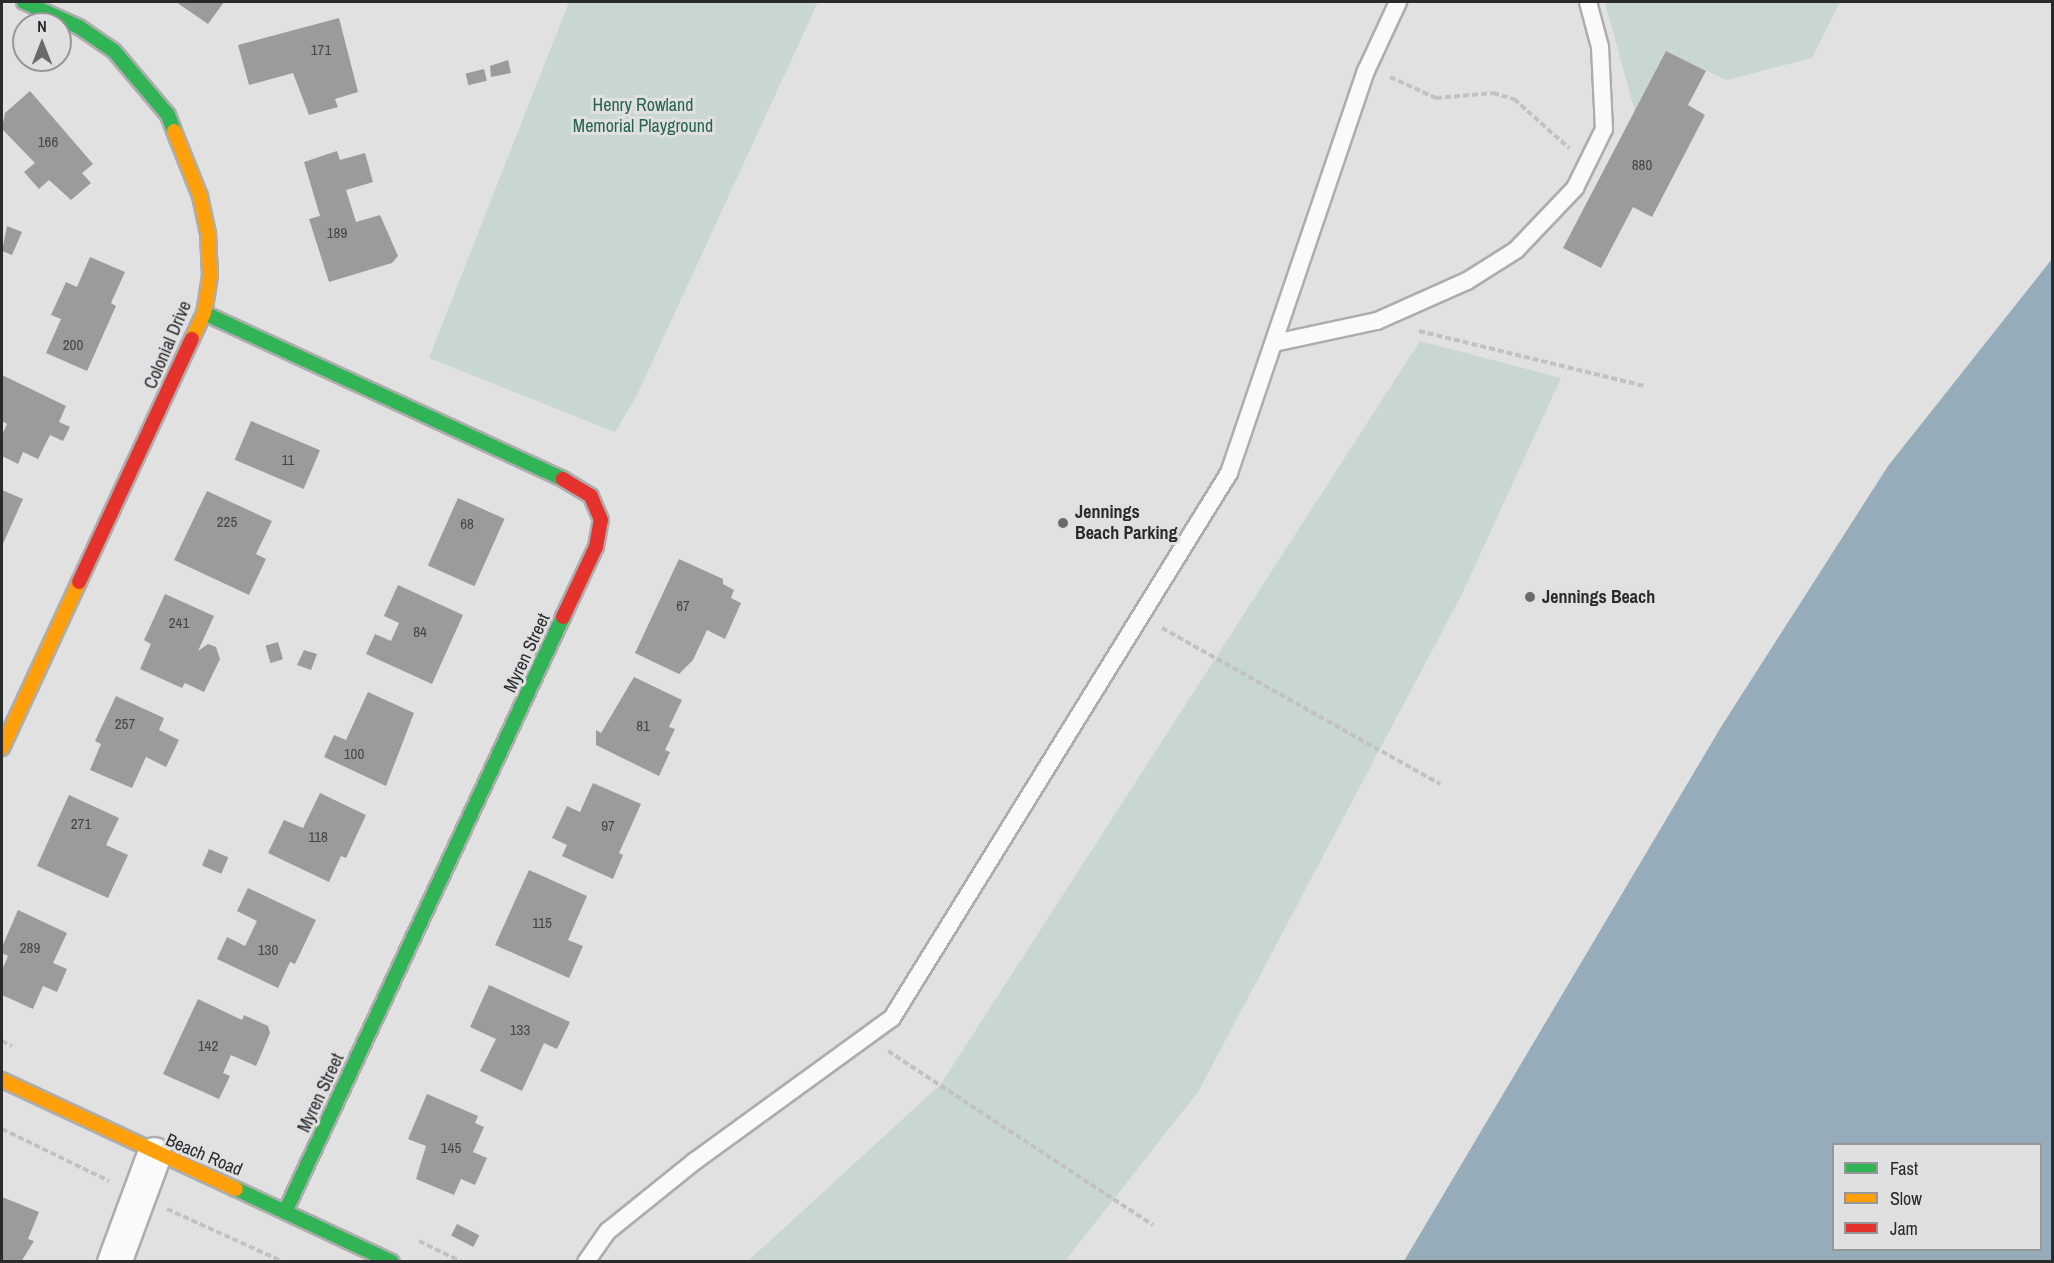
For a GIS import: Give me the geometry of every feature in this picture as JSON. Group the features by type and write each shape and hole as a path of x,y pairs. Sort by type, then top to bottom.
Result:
{"street":[{"name":"Colonial Drive","path":"2,748 204,313 210,276 208,233 200,196 168,115 114,51 79,27 24,2"},
{"name":"Myren Street","path":"204,313 577,484 591,496 601,520 596,547 286,1210"},
{"name":"Beach Road","path":"2,1080 154,1154 286,1210 392,1262"},
{"path":"114,1262 154,1154"}],"lane":[{"path":"586,1262 608,1231 695,1161 892,1018 1229,473 1368,65 1398,2"},
{"path":"1274,343 1377,321 1467,281 1516,249 1575,188 1604,129 1600,47 1588,2"}],"path":[{"path":"1368,65 1436,98 1492,93 1514,99 1576,153 1589,159"},
{"path":"1377,321 1644,386"},
{"path":"1141,616 1440,784"},
{"path":"865,1036 1152,1225"}],"green space":[{"name":"Henry Rowland Memorial Playground","path":"569,2 818,2 637,395 615,432 429,358"},
{"path":"1605,2 1840,2 1812,58 1726,80 1666,51 1635,112"},
{"path":"1420,341 1561,378 1462,594 1198,1092 1065,1261 748,1261 941,1084"}],"water":[{"path":"2052,259 2052,1261 1404,1261 1721,727 1888,466"}],"building":[{"path":"176,2 224,2 208,24"},
{"path":"339,18 358,92 335,99 338,107 309,115 293,73 249,85 238,45"},
{"path":"1666,51 1706,71 1688,105 1705,115 1652,217 1633,207 1601,268 1563,248"},
{"path":"508,60 511,73 491,77 490,66"},
{"path":"484,69 487,81 468,85 466,74"},
{"path":"30,91 93,164 82,173 91,183 71,200 49,180 39,189 24,172 35,163 2,129 5,113"},
{"path":"337,151 340,160 365,153 373,182 346,190 356,222 380,215 398,256 392,263 329,282 309,219 320,216 304,162"},
{"path":"7,226 22,232 12,255 2,251"},
{"path":"90,257 125,272 111,303 116,306 87,371 46,353 61,319 51,315 66,282 77,287"},
{"path":"2,375 66,406 59,422 70,427 63,441 50,435 38,459 23,452 18,464 2,456 2,435 7,424 2,421"},
{"path":"251,421 320,450 304,489 235,460"},
{"path":"2,490 23,499 2,546"},
{"path":"207,491 272,521 256,554 266,559 249,595 174,560"},
{"path":"458,498 505,519 474,586 428,566"},
{"path":"679,559 723,579 723,584 734,590 731,598 741,603 725,639 707,630 693,660 679,674 635,653"},
{"path":"398,585 463,615 432,684 366,654 375,634 391,641 399,623 384,616"},
{"path":"165,594 214,616 198,651 208,644 216,647 220,659 204,692 185,683 182,688 140,669 151,644 144,640"},
{"path":"278,642 283,659 270,663 266,646"},
{"path":"304,650 317,654 311,670 297,665"},
{"path":"634,677 682,700 669,727 675,729 665,750 670,752 659,776 596,745 596,730 601,733"},
{"path":"368,692 414,713 386,786 324,757 334,735 346,740"},
{"path":"116,696 164,718 159,730 179,740 166,767 146,757 132,788 90,770 101,744 95,741"},
{"path":"593,783 641,804 619,853 623,855 613,879 562,856 567,845 552,838 567,806 580,812"},
{"path":"320,793 366,815 346,858 341,856 329,882 268,853 284,820 303,828"},
{"path":"69,795 119,818 106,845 128,855 108,898 37,866"},
{"path":"209,849 228,857 221,874 202,866"},
{"path":"529,870 587,896 568,940 583,946 569,978 495,945"},
{"path":"248,888 316,920 295,964 290,962 278,988 217,959 227,937 245,946 257,921 237,911"},
{"path":"18,910 67,933 53,963 67,969 57,992 43,986 33,1009 2,995 2,970 8,956 2,953 2,947"},
{"path":"489,985 570,1022 557,1049 544,1043 522,1091 480,1071 496,1039 470,1027"},
{"path":"198,999 242,1020 244,1015 268,1026 270,1033 256,1066 231,1055 223,1073 230,1076 219,1099 163,1074"},
{"path":"427,1094 478,1116 475,1123 484,1127 473,1152 487,1158 475,1185 461,1179 454,1195 416,1179 426,1146 408,1139"},
{"path":"2,1197 39,1212 28,1239 34,1241 21,1262 2,1262"},
{"path":"457,1224 479,1235 473,1247 451,1236"}],"traffic: fast":[{"path":"24,2 79,27 114,51 168,115 174,131"},
{"path":"204,313 563,479"},
{"path":"286,1210 563,617"},
{"path":"236,1189 392,1262"}],"traffic: slow":[{"path":"174,131 200,196 208,233 210,276 204,313 192,339"},
{"path":"2,748 79,582"},
{"path":"2,1080 236,1189"}],"traffic: jam":[{"path":"79,582 192,339"},
{"path":"563,479 591,496 601,520 596,547 563,617"}],"place":[{"name":"Jennings Beach Parking","path":"1063,523"},
{"name":"Jennings Beach","path":"1530,597"}]}
